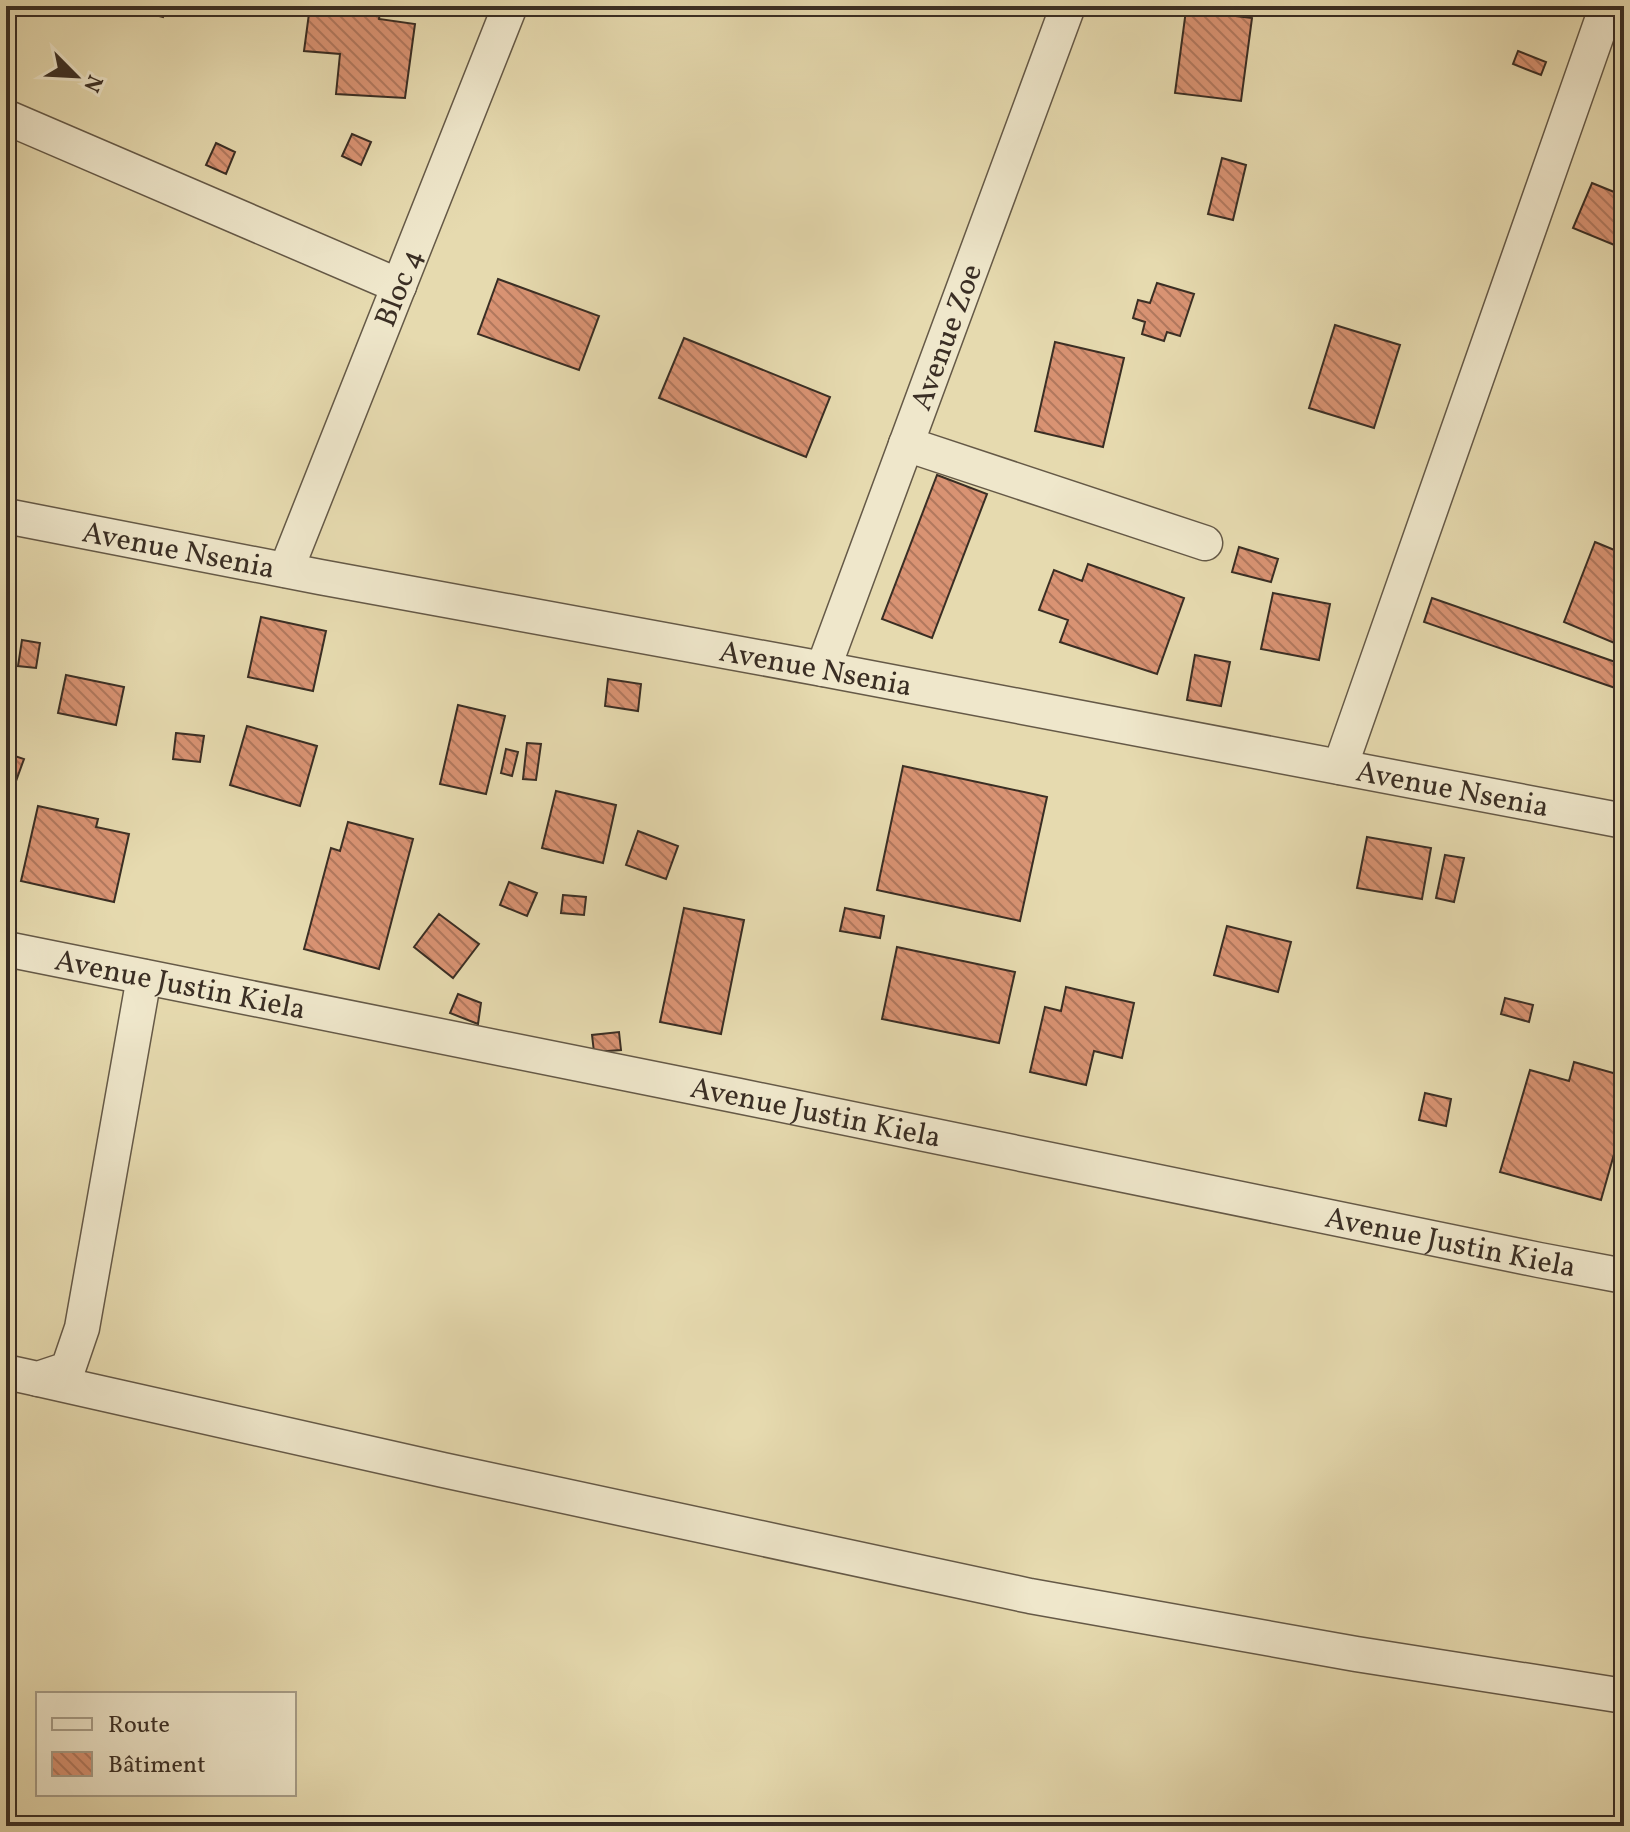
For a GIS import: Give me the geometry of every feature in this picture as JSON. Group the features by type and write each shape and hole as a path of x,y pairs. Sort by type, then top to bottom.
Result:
{"street":[{"name":"Bloc 4","path":"286,570 510,6"},
{"name":"Avenue Zoe","path":"823,669 1068,6"},
{"path":"1340,767 1607,6"},
{"path":"6,117 399,286"},
{"path":"906,444 1205,543"},
{"name":"Avenue Nsenia","path":"6,516 1624,821"},
{"name":"Avenue Justin Kiela","path":"6,949 1624,1276"},
{"path":"22,1376 68,1369 82,1328 144,977"},
{"path":"22,1376 1030,1596 1356,1654 1624,1696"}],"building":[{"path":"144,6 165,6 163,17 143,12"},
{"path":"310,6 381,6 379,19 415,24 405,98 336,94 340,54 304,51"},
{"path":"1186,10 1252,18 1241,101 1175,93"},
{"path":"1518,51 1546,62 1541,75 1513,64"},
{"path":"352,134 371,142 361,165 342,156"},
{"path":"216,143 235,152 226,174 206,165"},
{"path":"1222,158 1246,165 1233,220 1208,214"},
{"path":"1592,183 1624,196 1624,249 1573,228"},
{"path":"498,279 599,316 579,370 478,334"},
{"path":"1157,283 1194,294 1180,336 1167,332 1164,341 1142,334 1145,322 1133,318 1138,300 1150,303"},
{"path":"1335,325 1400,345 1374,428 1309,408"},
{"path":"684,338 830,397 806,457 659,398"},
{"path":"1055,342 1124,358 1103,447 1035,431"},
{"path":"937,475 987,494 932,638 882,619"},
{"path":"1595,542 1624,554 1624,647 1564,622"},
{"path":"1239,547 1278,559 1271,582 1232,572"},
{"path":"1088,564 1184,598 1157,674 1060,642 1068,620 1039,610 1054,570 1082,581"},
{"path":"6,565 14,566 6,623"},
{"path":"1273,593 1330,604 1319,660 1261,649"},
{"path":"1432,598 1624,665 1624,691 1424,622"},
{"path":"261,617 326,631 313,691 248,677"},
{"path":"22,640 40,643 36,668 18,666"},
{"path":"1195,655 1230,662 1221,706 1187,700"},
{"path":"66,675 124,687 116,725 58,713"},
{"path":"608,679 641,684 638,711 605,706"},
{"path":"458,705 505,716 486,794 440,784"},
{"path":"247,726 317,746 300,806 230,785"},
{"path":"176,733 204,736 200,762 173,759"},
{"path":"527,743 541,744 536,780 523,779"},
{"path":"506,749 518,752 512,776 501,773"},
{"path":"6,753 24,759 8,803 6,802"},
{"path":"903,766 1047,797 1020,921 877,890"},
{"path":"556,791 616,805 603,863 542,848"},
{"path":"38,806 98,819 96,827 129,834 114,902 21,881"},
{"path":"348,822 413,839 379,969 304,949 331,848 340,851"},
{"path":"638,831 678,846 666,879 626,865"},
{"path":"1367,837 1431,848 1422,899 1357,888"},
{"path":"1445,855 1464,858 1454,902 1436,898"},
{"path":"509,882 537,893 527,916 500,905"},
{"path":"563,895 586,897 584,915 561,913"},
{"path":"684,908 744,920 721,1034 660,1022"},
{"path":"845,908 884,916 880,938 840,931"},
{"path":"439,914 479,944 453,978 414,947"},
{"path":"1227,926 1291,942 1278,992 1214,975"},
{"path":"897,947 1015,972 999,1043 882,1019"},
{"path":"1066,987 1134,1003 1122,1058 1094,1051 1086,1085 1030,1072 1045,1007 1061,1011"},
{"path":"458,994 481,1003 478,1024 450,1013"},
{"path":"1505,998 1533,1005 1529,1022 1501,1014"},
{"path":"619,1032 621,1050 594,1052 592,1035"},
{"path":"1574,1062 1624,1076 1624,1119 1601,1200 1500,1172 1530,1070 1569,1081"},
{"path":"1425,1093 1451,1099 1446,1126 1419,1120"}]}
